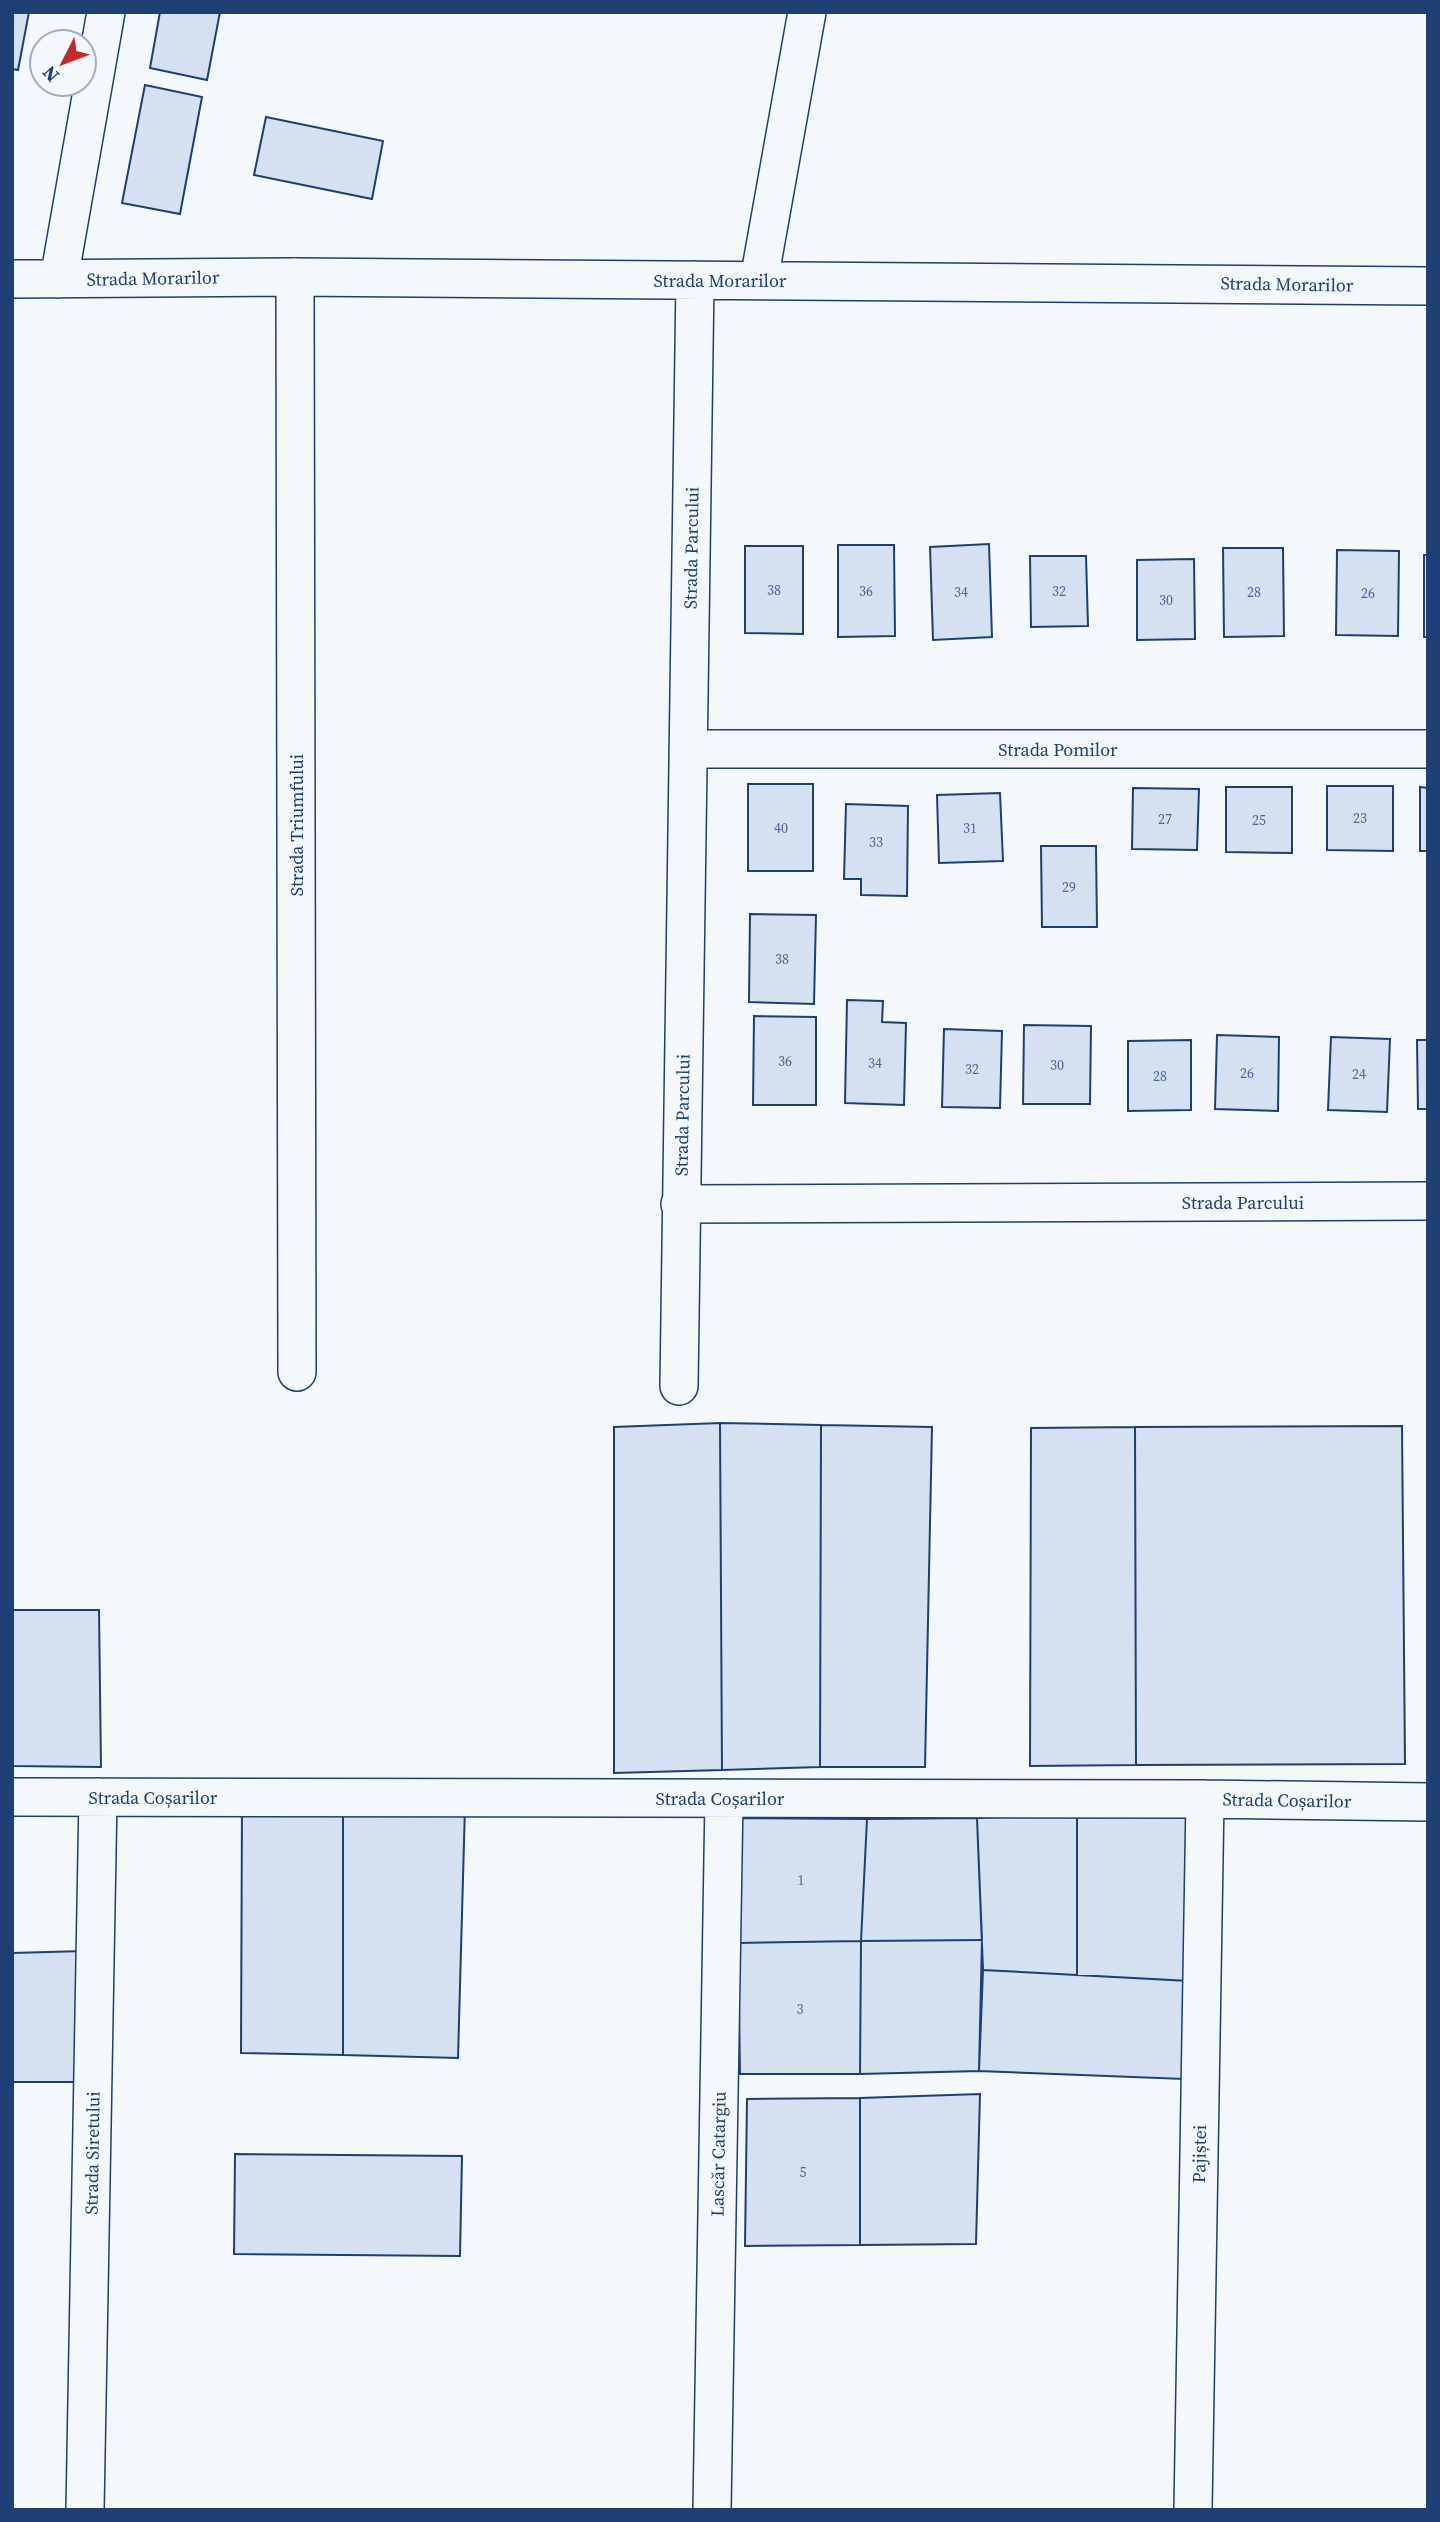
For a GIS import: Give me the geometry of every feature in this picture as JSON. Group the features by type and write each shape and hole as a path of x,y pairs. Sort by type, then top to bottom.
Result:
{"street":[{"path":"59,279 106,12"},
{"path":"759,280 807,12"},
{"name":"Strada Morarilor","path":"12,279 295,277 1428,286"},
{"name":"Strada Triumfului","path":"295,277 297,1373"},
{"name":"Strada Parcului","path":"695,280 680,1204 1428,1201"},
{"name":"Strada Pomilor","path":"688,749 1428,749"},
{"path":"679,1386 680,1204"},
{"name":"Strada Coșarilor","path":"12,1797 1205,1799 1428,1802"},
{"name":"Strada Siretului","path":"85,2510 98,1797"},
{"name":"Lascăr Catargiu","path":"712,2510 724,1798"},
{"name":"Pajiștei","path":"1193,2510 1205,1799"}],"building":[{"path":"12,12 29,12 18,70 12,69"},
{"path":"160,12 220,12 207,80 150,68"},
{"path":"145,85 202,97 180,214 122,203"},
{"path":"266,117 383,141 372,199 254,175"},
{"path":"989,544 992,637 933,640 930,547"},
{"path":"838,545 894,545 895,636 838,637"},
{"path":"745,546 803,546 803,634 745,633"},
{"path":"1223,548 1283,548 1284,636 1224,637"},
{"path":"1337,550 1399,551 1398,636 1336,635"},
{"path":"1424,555 1428,555 1428,637 1424,637"},
{"path":"1030,556 1086,556 1088,626 1031,627"},
{"path":"1194,559 1195,639 1137,640 1137,560"},
{"path":"748,784 813,784 813,871 748,871"},
{"path":"1327,786 1393,786 1393,851 1327,850"},
{"path":"1226,787 1292,787 1292,853 1226,852"},
{"path":"1420,787 1428,788 1428,851 1420,851"},
{"path":"1133,788 1199,789 1197,850 1132,849"},
{"path":"1000,793 1003,861 939,863 937,795"},
{"path":"846,804 908,806 907,896 861,895 861,879 844,879"},
{"path":"1041,846 1096,846 1097,927 1042,927"},
{"path":"750,914 816,915 814,1004 749,1002"},
{"path":"847,1000 883,1001 882,1022 906,1023 904,1105 845,1103"},
{"path":"754,1016 816,1017 816,1105 753,1105"},
{"path":"1024,1025 1091,1026 1090,1104 1023,1104"},
{"path":"944,1029 1002,1031 1000,1108 942,1107"},
{"path":"1217,1035 1279,1037 1278,1111 1215,1109"},
{"path":"1331,1037 1390,1039 1387,1112 1328,1110"},
{"path":"1191,1040 1191,1110 1128,1111 1128,1041"},
{"path":"1417,1040 1428,1040 1428,1109 1418,1109"},
{"path":"720,1423 722,1770 614,1773 614,1427"},
{"path":"720,1423 821,1425 820,1767 722,1770"},
{"path":"821,1425 932,1427 925,1767 820,1767"},
{"path":"1402,1426 1405,1764 1136,1765 1135,1427"},
{"path":"1135,1427 1136,1765 1030,1766 1031,1428"},
{"path":"12,1610 99,1610 101,1767 12,1766"},
{"path":"242,1801 343,1802 343,2055 241,2053"},
{"path":"343,1802 465,1806 458,2058 343,2055"},
{"path":"1192,1808 1189,1981 1077,1975 1077,1809"},
{"path":"1077,1814 1077,1975 983,1970 977,1818"},
{"path":"739,1818 867,1819 861,1941 738,1943"},
{"path":"977,1818 982,1940 861,1941 867,1819"},
{"path":"982,1940 979,2071 860,2074 861,1941"},
{"path":"861,1941 860,2074 740,2074 738,1943"},
{"path":"84,1951 78,2082 12,2082 12,1953"},
{"path":"983,1970 1189,1981 1184,2079 979,2071"},
{"path":"980,2094 976,2244 860,2245 860,2098"},
{"path":"860,2098 860,2245 745,2246 747,2099"},
{"path":"235,2154 462,2156 460,2256 234,2254"}]}
